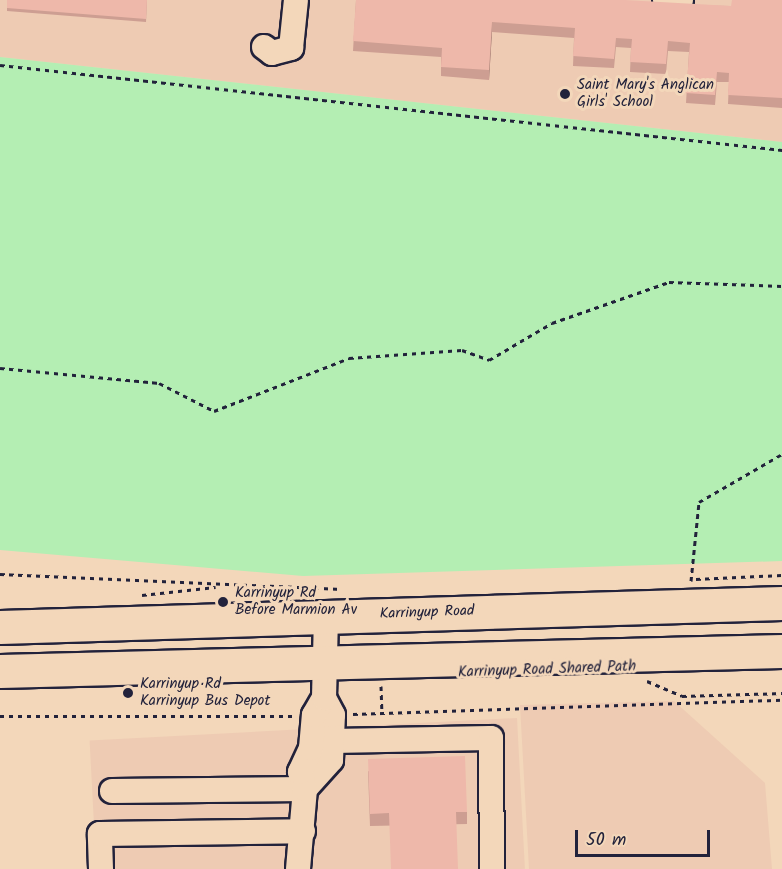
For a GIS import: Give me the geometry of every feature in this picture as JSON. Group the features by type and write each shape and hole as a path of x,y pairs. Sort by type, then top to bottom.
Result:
{"highway":[{"name":"Karrinyup Road","path":"0,627 782,603"},
{"path":"0,671 782,651"}],"lane":[{"path":"264,47 272,54 291,48 296,0"},
{"path":"664,0 681,0"},
{"path":"298,869 305,789 300,772 324,709 327,662 326,617"},
{"path":"112,791 305,789 331,760 332,741 324,709"},
{"path":"332,741 491,738 492,869"},
{"path":"101,869 100,834 303,831"}],"path":[{"path":"0,65 782,150"},
{"path":"0,368 159,383 214,411 349,358 462,350 489,360 552,323 669,282 782,286"},
{"path":"782,454 699,502 691,581 704,576 782,574"},
{"path":"0,574 345,590"},
{"name":"Karrinyup Road Shared Path","path":"643,680 682,696 782,693"},
{"path":"382,713 381,687 393,687"},
{"path":"0,716 324,709 382,713 782,700"}],"shaded area":[{"name":"Saint Mary's Anglican Girls' School","path":"0,0 782,0 782,142 0,57"},
{"path":"674,701 765,783 772,869 529,869 520,705"},
{"path":"517,718 525,869 96,869 90,740"}],"green space":[{"path":"0,57 782,142 782,561 303,576 0,550"}],"building":[{"path":"7,0 147,0 146,19 7,8"},
{"path":"356,0 625,0 731,6 732,0 782,0 782,98 728,95 729,73 717,72 715,95 686,93 690,43 668,41 666,64 630,62 632,39 616,38 614,59 573,56 575,28 492,22 489,70 441,67 442,48 353,41"},
{"path":"465,756 467,812 456,812 458,869 391,869 389,813 370,814 368,759"}],"place":[{"name":"Saint Mary's Anglican Girls' School","path":"565,94"},
{"name":"Karrinyup Rd Before Marmion Av","path":"223,602"},
{"name":"Karrinyup Rd Karrinyup Bus Depot","path":"128,693"}]}
